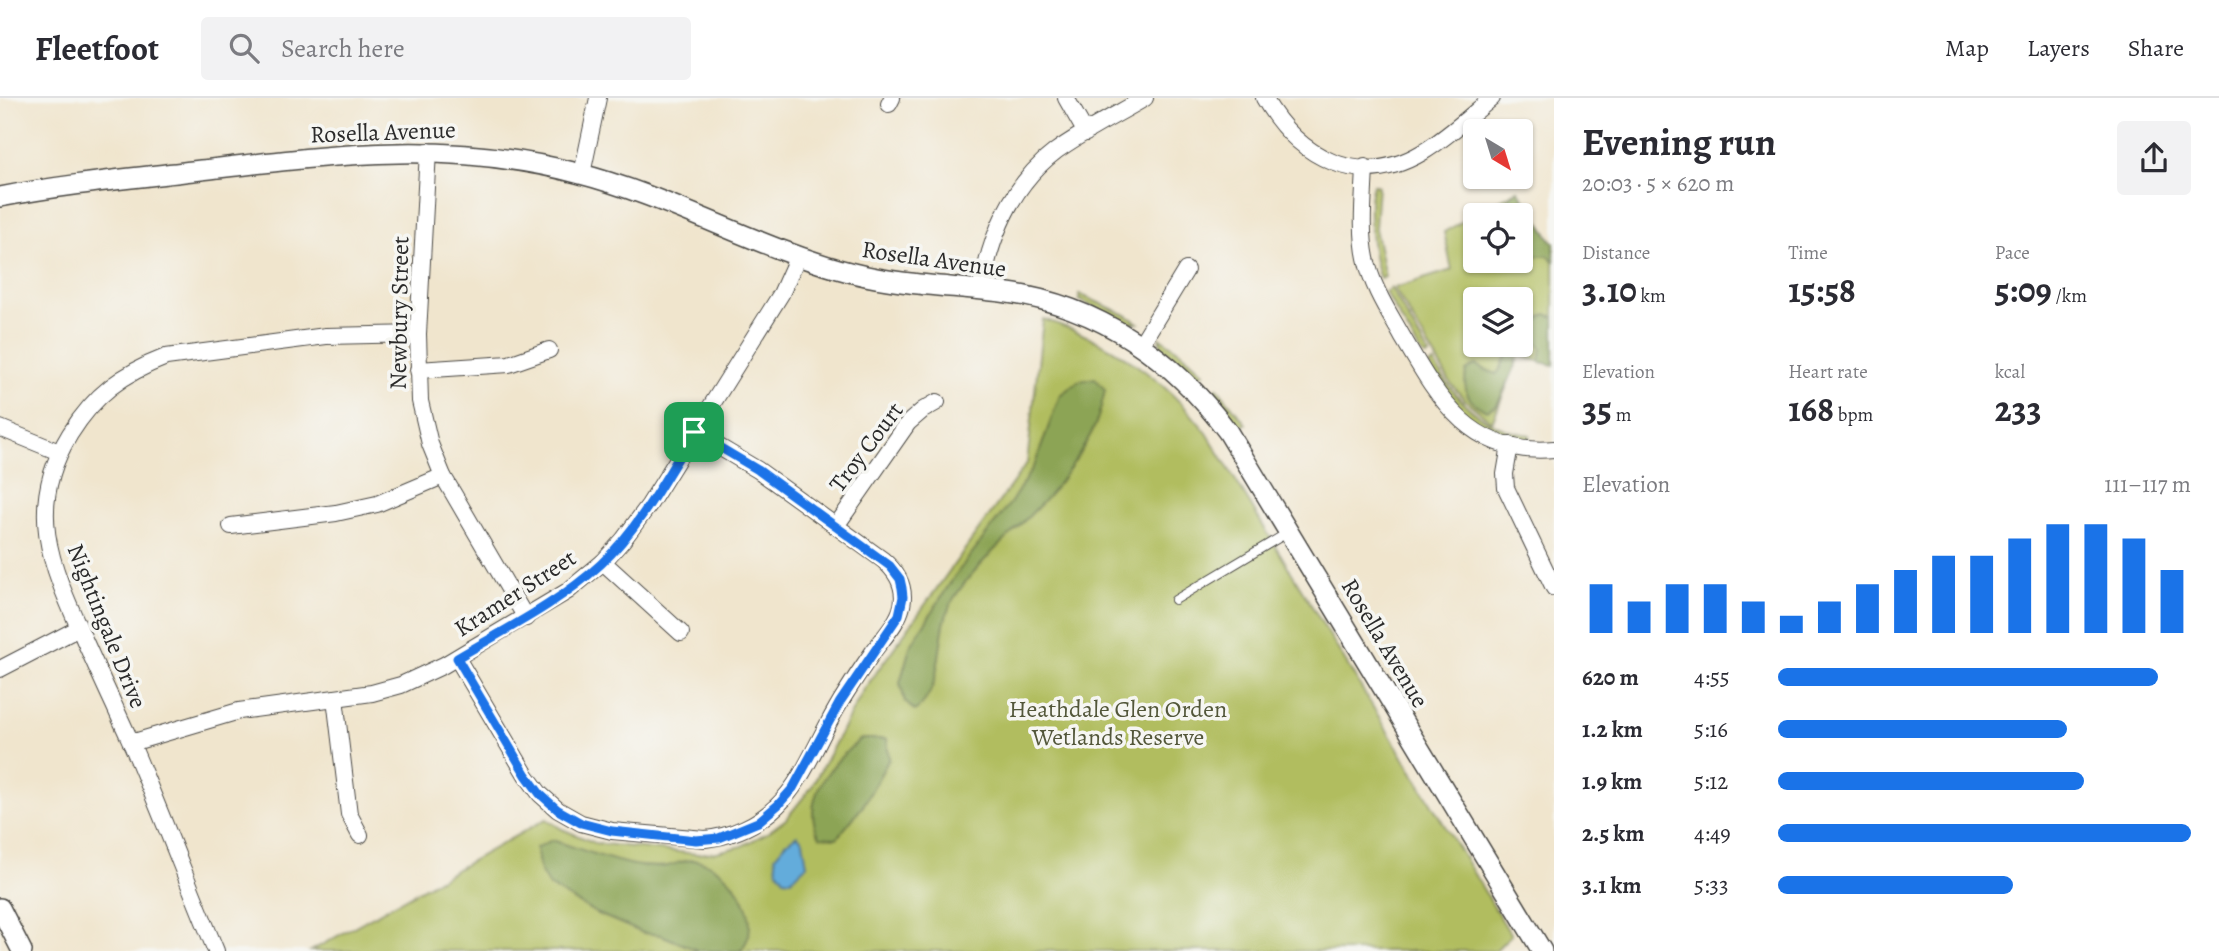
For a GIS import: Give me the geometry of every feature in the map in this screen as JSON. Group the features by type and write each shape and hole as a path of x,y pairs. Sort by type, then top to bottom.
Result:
{"street":[{"path":"582,174 598,98"},
{"path":"1066,98 1086,133"},
{"path":"987,291 994,240 1010,204 1025,181 1055,152 1145,98"},
{"path":"1264,98 1282,127 1308,150 1336,163 1365,167 1395,164 1430,148 1470,105 1492,98"},
{"name":"Rosella Avenue","path":"0,197 327,156 428,151 505,159 582,174 656,199 798,256 873,278 921,286 1023,296 1059,304 1089,316 1141,344 1170,367 1211,409 1231,435 1543,951"},
{"name":"Newbury Street","path":"428,151 418,334 420,401 443,476 526,618"},
{"path":"1365,167 1363,228 1366,258 1374,284 1445,406 1474,430 1510,445 1533,450 1554,449"},
{"name":"Kramer Street","path":"134,750 181,730 239,711 372,693 401,685 457,658 568,591 603,562 637,522 781,295 798,256"},
{"path":"1141,344 1186,270"},
{"name":"Nightingale Drive","path":"216,951 134,750 53,568 46,536 45,508 49,482 59,452 84,411 103,392 142,367 166,357 326,336 418,334"},
{"path":"418,370 509,364 549,350"},
{"name":"Troy Court","path":"836,526 908,423 937,401"},
{"path":"0,428 59,452"},
{"path":"457,658 540,794 558,810 581,823 612,831 696,840 719,838 747,828 769,814 793,788 840,702 894,623 902,607 902,588 896,573 883,559 758,470 694,432"},
{"path":"1510,445 1505,474 1506,488 1554,588"},
{"path":"231,526 336,513 377,504 443,476"},
{"path":"603,562 681,633"},
{"path":"0,669 79,628"},
{"path":"335,698 349,814 360,835"},
{"path":"2,912 12,951"},
{"path":"2,912 22,951"},
{"path":"1543,951 1554,945"}],"lane":[{"path":"1175,600 1289,531"}],"green space":[{"path":"1373,184 1378,186 1375,228 1385,277 1380,279 1371,232 1370,205"},
{"path":"1518,190 1527,203 1495,203"},
{"path":"1518,190 1527,203 1505,203"},
{"path":"1533,212 1554,244 1554,365 1523,357 1533,357 1533,287 1463,287 1463,357 1519,357 1492,422 1465,400 1451,384 1394,288 1452,270 1444,232 1463,221 1463,273 1533,273"},
{"path":"1533,212 1554,244 1554,262 1549,256 1535,256"},
{"path":"1391,288 1429,355 1426,357 1419,350 1385,292"},
{"path":"1079,294 1138,323 1127,323 1079,300"},
{"path":"1547,314 1554,317 1554,365 1540,362 1542,349 1534,337 1537,323"},
{"name":"Heathdale Glen Orden Wetlands Reserve","path":"1043,319 1091,338 1134,363 1172,395 1207,433 1511,935 1495,951 311,951 546,819 595,843 697,854 742,846 786,819 811,788 863,691 1027,463"},
{"path":"1159,337 1204,373 1197,377 1161,346"},
{"path":"1506,357 1515,357 1516,365 1497,405 1487,410 1475,404 1466,390 1466,371 1475,365 1496,374"},
{"path":"1434,363 1452,390 1473,411 1498,427 1530,435 1530,439 1527,441 1493,431 1469,416 1449,395 1429,366"},
{"path":"1095,378 1105,390 1093,430 1075,461 1052,491 983,562 954,598 944,626 932,688 915,711 905,702 900,683 910,647 954,577 1011,502 1035,464 1060,395 1079,381"},
{"path":"1217,387 1246,424 1238,427 1212,393"},
{"path":"861,739 887,739 889,759 863,806 837,838 820,837 814,823 816,796 830,770"},
{"path":"552,840 632,865 662,867 692,860 713,866 735,886 743,898 750,926 747,939 740,951 699,951 661,935 643,933 596,913 549,886 540,871 536,848"}],"water":[{"path":"797,835 803,841 807,865 791,880 784,879 777,869 775,856"}],"route":[{"path":"694,432 758,470 883,559 900,579 903,597 899,615 840,702 787,796 769,814 747,828 719,838 696,840 596,828 581,823 547,802 526,775 457,658 550,603 586,578 603,562 649,505 694,432"}]}
